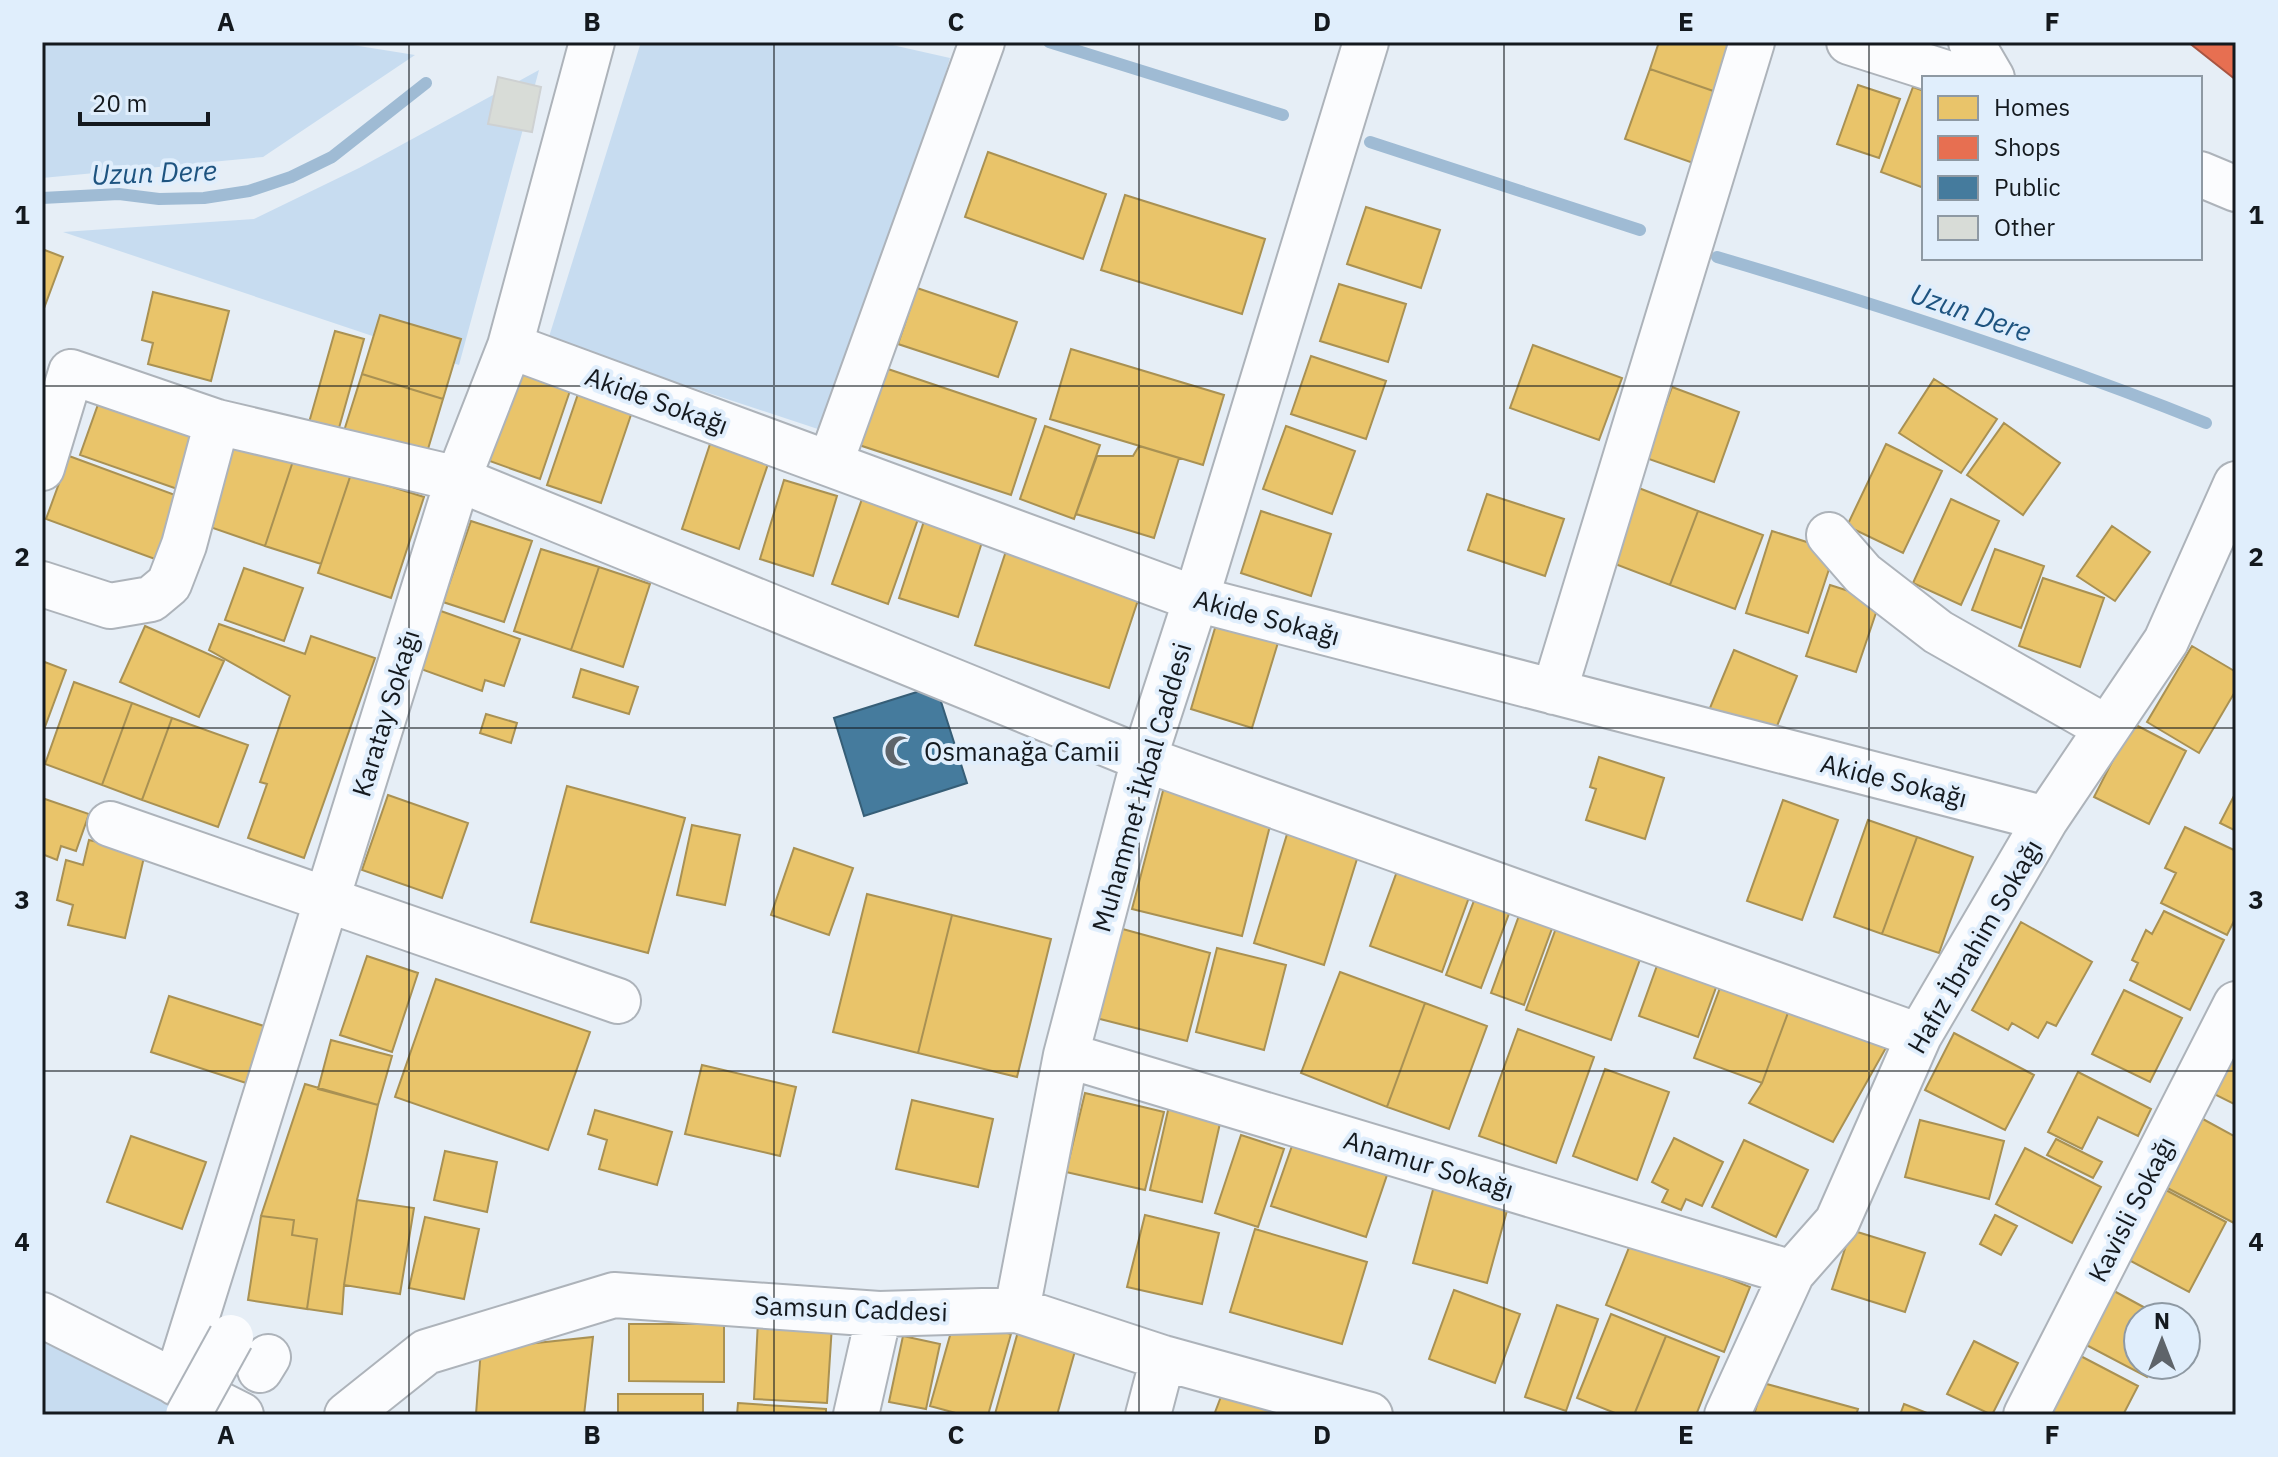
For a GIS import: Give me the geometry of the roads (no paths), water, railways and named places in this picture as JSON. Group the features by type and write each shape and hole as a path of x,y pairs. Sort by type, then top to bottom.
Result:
{"street":[{"name":"Karatay Sokağı","path":"182,1399 327,900 458,479 510,346 592,42"},
{"path":"830,464 982,42"},
{"name":"Muhammet İkbal Caddesi","path":"1017,1310 1066,1055 1144,759 1366,42"},
{"path":"1554,692 1752,42"},
{"path":"1849,42 1956,76"},
{"path":"1971,42 1991,76"},
{"path":"2202,175 2236,189"},
{"name":"Akide Sokağı","path":"510,346 1196,599 2046,819"},
{"path":"42,468 71,372 217,422 458,479 1144,759 1919,1036"},
{"path":"42,584 110,606 151,599 169,584 184,545 217,422"},
{"name":"Hafız İbrahim Sokağı","path":"1727,1415 1792,1273 1837,1222 1919,1036 2046,819 2166,641 2236,484"},
{"path":"1829,535 1863,574 1938,632 2107,728"},
{"path":"110,824 618,1001"},
{"name":"Kavisli Sokağı","path":"2026,1415 2236,1004"},
{"name":"Anamur Sokağı","path":"1066,1055 1792,1273"},
{"name":"Samsun Caddesi","path":"347,1415 426,1352 614,1295 879,1314 1017,1310 1163,1358 1370,1415"},
{"path":"856,1415 879,1314"},
{"path":"42,1315 182,1399 241,1415"},
{"path":"182,1399 253,1354"},
{"path":"1148,1415 1163,1358"}],"waterway":[{"name":"Uzun Dere","path":"1049,42 1283,115"},
{"name":"Uzun Dere","path":"42,198 119,194 159,199 204,198 249,191 291,177 332,157 426,83"},
{"name":"Uzun Dere","path":"1370,142 1640,230"},
{"name":"Uzun Dere","path":"1717,257 1964,334 2206,423"}],"place":[{"name":"Osmanağa Camii","path":"900,751"}]}
